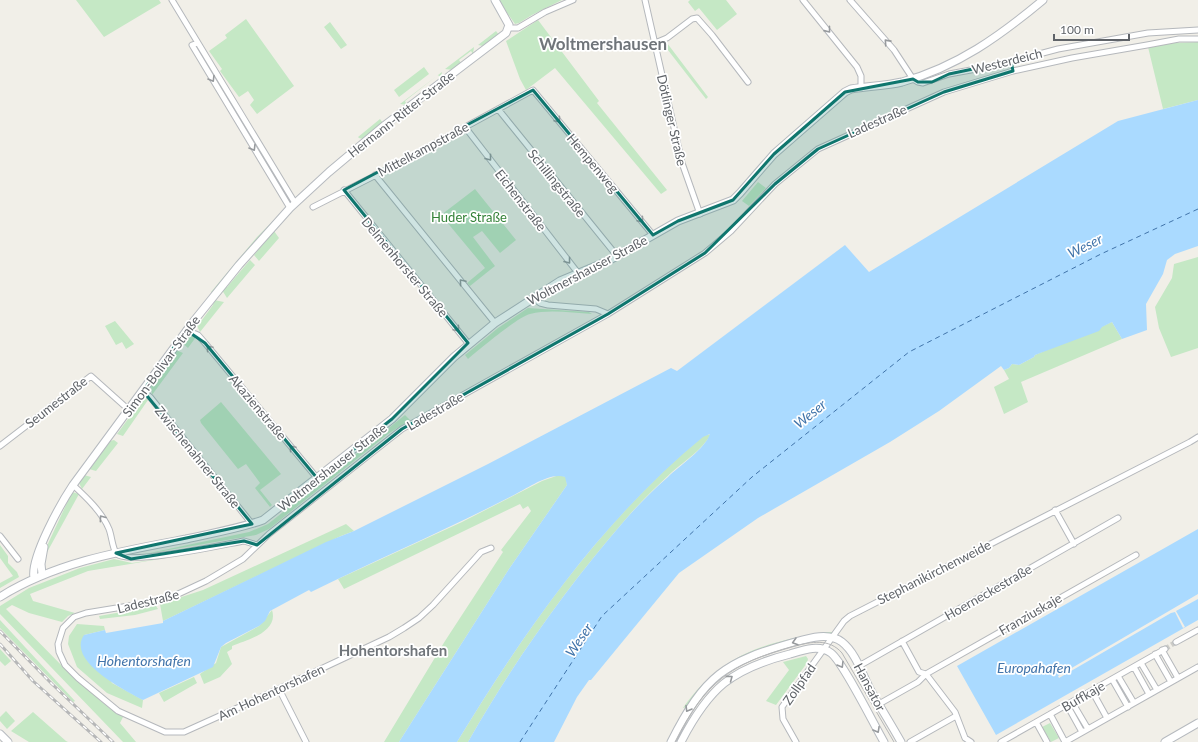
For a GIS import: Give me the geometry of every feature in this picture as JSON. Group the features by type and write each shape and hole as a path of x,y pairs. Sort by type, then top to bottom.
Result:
{"street":[{"path":"172,0 239,112 292,206"},
{"path":"495,0 507,21 508,28 518,28 545,12 573,0"},
{"name":"Dötlinger Straße","path":"645,0 682,163 700,214"},
{"path":"803,0 857,67 861,76 861,87"},
{"path":"850,0 894,50 913,79"},
{"name":"Woltmershauser Straße","path":"0,597 42,574 116,553 252,524 275,512 392,419 468,343 495,323 533,298 578,273 617,256 678,221 700,214 733,200 774,154 838,96 851,89 887,85 913,79 940,69 1007,31 1043,0"},
{"path":"655,43 667,38 692,19 697,18 712,34 748,82"},
{"name":"Hermann-Ritter-Straße","path":"292,206 360,145 506,33 508,28"},
{"name":"Westerdeich","path":"913,79 923,83 949,74 1011,61 1053,50 1148,33 1198,30"},
{"name":"Ladestraße","path":"60,636 68,622 77,616 153,602 191,589 243,559 257,545 402,429 608,314 718,243 775,184 818,148 944,92 1013,71 1072,58 1180,39 1198,39"},
{"path":"198,43 192,45 233,115 292,206"},
{"path":"1011,61 1013,71"},
{"name":"Mittelkampstraße","path":"313,207 533,90"},
{"name":"Hempenweg","path":"533,90 653,235"},
{"name":"Schillingstraße","path":"498,109 617,256"},
{"path":"233,115 239,112"},
{"name":"Eichenstraße","path":"465,127 578,273"},
{"path":"375,175 495,323"},
{"name":"Delmenhorster Straße","path":"344,190 468,343"},
{"name":"Simon-Bolivar-Straße","path":"34,578 35,560 61,503 72,485 143,391 186,330 239,265 292,206"},
{"path":"533,298 540,303 548,305 596,309 608,314"},
{"name":"Akazienstraße","path":"193,322 198,335 317,478"},
{"name":"Akazienstraße","path":"186,330 198,335"},
{"name":"Seumestraße","path":"0,446 91,376 129,410"},
{"name":"Zwischenahner Straße","path":"143,391 152,398 252,524"},
{"name":"Stephanikirchenweide","path":"825,650 844,621 852,615 1055,510 1178,449 1198,437"},
{"path":"72,485 84,495 103,519 109,530 116,553 120,557 131,559 151,557 244,541 257,545"},
{"path":"1055,510 1074,544"},
{"name":"Hoerneckestraße","path":"859,666 1118,518"},
{"path":"0,536 18,559"},
{"name":"Simon-Bolivar-Straße","path":"42,574 41,564 44,542"},
{"name":"Am Hohentorshafen","path":"60,636 58,644 61,658 78,678 118,711 165,732 184,732 389,637 419,618 433,605 481,552 491,548"},
{"name":"Franziuskaje","path":"879,704 918,682 926,674 1136,554"},
{"path":"1176,642 1198,630"},
{"path":"671,742 695,699 708,684 730,666 753,654 810,638 833,638"},
{"name":"Hansator","path":"833,638 846,646 859,666 901,742"},
{"path":"902,641 919,672 926,674 956,716 965,738 968,741"},
{"path":"681,742 705,702 718,688 736,674 765,661 802,650 815,648 825,650"},
{"name":"Hansator","path":"825,650 832,654 840,663 884,742"},
{"name":"Zollpfad","path":"796,742 783,719 782,708 825,650"},
{"name":"Buffkaje","path":"1001,742 1163,650 1178,678"},
{"path":"1155,654 1171,682"},
{"path":"1141,662 1157,690"},
{"path":"1134,667 1149,694"},
{"path":"1050,714 1065,742 1198,667"},
{"path":"1118,676 1134,703"},
{"path":"1112,679 1128,707"},
{"path":"279,689 306,742"},
{"path":"1092,690 1107,718"},
{"path":"1072,702 1088,729"},
{"path":"1066,705 1082,732"},
{"path":"910,742 956,716"},
{"path":"1036,722 1047,742"},
{"path":"1165,742 1198,723"},
{"path":"0,734 8,742"}],"highlighted area":[{"path":"1011,61 1013,71 944,92 818,149 775,184 705,253 608,314 402,429 257,545 244,541 131,559 116,553 252,524 143,391 186,330 205,343 317,478 392,419 468,343 344,190 533,90 653,235 678,221 733,200 774,154 845,92 913,79 918,82 932,82 949,74"}],"green space":[{"path":"76,0 159,0 161,3 104,37"},
{"path":"498,0 562,0 515,24"},
{"path":"690,0 726,0 737,14 717,30 699,8 695,11 688,2"},
{"path":"246,19 294,86 257,114 250,105 254,100 248,91 239,97 220,71 222,69 209,51 227,38 225,35"},
{"path":"538,20 599,101 597,103 667,190 661,194 555,68 526,90 520,79 506,41"},
{"path":"330,22 347,45 341,49 324,27"},
{"path":"496,31 499,35 483,46 478,45"},
{"path":"1198,42 1198,100 1163,109 1148,47 1172,43"},
{"path":"667,43 708,97 706,99 664,45"},
{"path":"474,47 473,54 471,51 459,60 461,63 453,70 445,69"},
{"path":"424,67 429,74 399,97 394,90"},
{"path":"442,72 441,78 438,75"},
{"path":"436,76 405,101 407,105 400,104"},
{"path":"380,119 383,123 363,139 358,137"},
{"path":"758,182 766,188 749,206 742,201"},
{"name":"Huder Straße","path":"475,189 516,240 500,253 482,231 473,237 495,266 470,286 467,283 485,268 441,215"},
{"path":"284,210 212,292 211,292 257,237"},
{"path":"274,231 279,238 259,261 254,255"},
{"path":"1198,257 1198,348 1171,357 1159,328 1155,307 1172,278 1174,264"},
{"path":"250,260 255,265 227,298 222,290 224,287 227,287"},
{"path":"214,300 224,302 200,332 197,326 198,320 202,320 213,305"},
{"path":"528,308 589,312 592,314 553,312 530,314 508,327 468,359 465,355 498,328"},
{"path":"115,321 134,344 126,349 122,342 116,345 105,326"},
{"path":"1112,322 1122,339 1021,382 1028,402 1004,414 994,387 1009,379 1004,370 1009,368 1012,364 1019,365 1035,355"},
{"path":"190,335 196,337 188,348 181,342"},
{"path":"176,350 183,353 152,395 151,385 155,383 174,356"},
{"path":"142,400 148,400 123,436 117,434"},
{"path":"221,402 281,474 260,490 272,505 270,507 255,488 260,483 246,464 238,469 201,423 200,420"},
{"path":"405,415 410,420 388,434 269,529 256,535 140,555 249,532 268,524"},
{"path":"711,434 699,450 672,472 642,501 603,546 541,627 503,684 468,742 457,742 510,658 538,618 599,540 631,504 666,469 703,436"},
{"path":"114,440 118,443 96,471 89,469 110,441"},
{"path":"84,475 91,477 82,489 79,483"},
{"path":"559,475 566,477 567,485 509,569 399,742 384,742 445,641 503,552 501,550 531,511 528,506 523,509 520,504 344,589 338,579 462,522 542,481"},
{"path":"72,492 79,494 45,556 46,548"},
{"path":"346,524 354,531 163,621 160,604 203,590"},
{"path":"0,545 8,556 8,563 17,572 19,577 0,588 0,583 13,576 0,558"},
{"path":"178,556 88,571 30,594 33,601 75,613 68,616 62,622 29,613 12,605 6,609 70,674 109,708 123,717 120,723 136,742 123,742 0,614 0,606 29,588 80,568 114,559 132,563"},
{"path":"156,606 158,609 135,615 100,619 99,616"},
{"path":"272,610 273,618 271,624 253,638 232,646 232,649 227,652 232,664 220,677 204,684 200,674 216,663 221,647 259,626"},
{"path":"0,620 75,701 73,702 0,628"},
{"path":"77,624 104,626 105,630 84,635 112,683 143,700 142,708 107,693 77,667 68,644 69,636"},
{"path":"825,632 834,632 740,658 687,707 683,708 697,690 712,675 728,663 763,647 782,641"},
{"path":"0,649 11,661 5,666 0,661"},
{"path":"806,656 808,659 807,663 776,705 766,701 789,670 783,662"},
{"path":"194,677 197,683 164,702 159,693"},
{"path":"6,711 15,721 7,729 0,721 0,717"},
{"path":"33,712 68,742 29,742 11,731"},
{"path":"1050,723 1059,738 1051,742 1042,727"}],"water":[{"name":"Weser","path":"1198,100 1198,246 1175,254 1167,260 1163,274 1146,304 1147,330 1122,339 1112,322 1102,327 1099,331 1035,355 1019,365 1012,364 1009,368 1004,370 1001,366 939,411 890,442 758,518 679,573 591,680 589,680 577,697 554,742 468,742 522,655 561,599 582,572 635,509 703,446 710,434 703,437 666,470 631,504 599,541 538,618 510,658 457,742 399,742 509,569 567,485 565,477 552,477 538,482 437,533 311,592 309,590 270,611 265,621 259,626 221,647 213,667 143,700 124,690 100,674 90,665 83,655 81,645 84,635 105,630 106,633 163,623 163,621 326,542 354,531 488,464 671,368 677,371 845,245 869,272 1118,121"},
{"name":"Europahafen","path":"1198,529 1198,620 996,735 957,666"}],"pier":[{"path":"1198,594 1198,599 1176,611 1185,627 1183,628 1175,612 1171,613 1059,678 1058,676"}],"ferry route":[{"path":"520,742 602,616 752,477 909,352 1101,254 1198,209"}],"tunnel":[{"path":"1165,649 1176,642"}],"tram line":[{"path":"675,742 697,704 709,690 736,668 753,660 794,646 820,642 832,645 842,653 894,742"}],"railway":[{"path":"0,631 52,684 113,742"},
{"path":"0,644 33,681 101,742"}],"district":[{"name":"Woltmershausen","path":"603,44"},
{"name":"Hohentorshafen","path":"393,651"}]}
